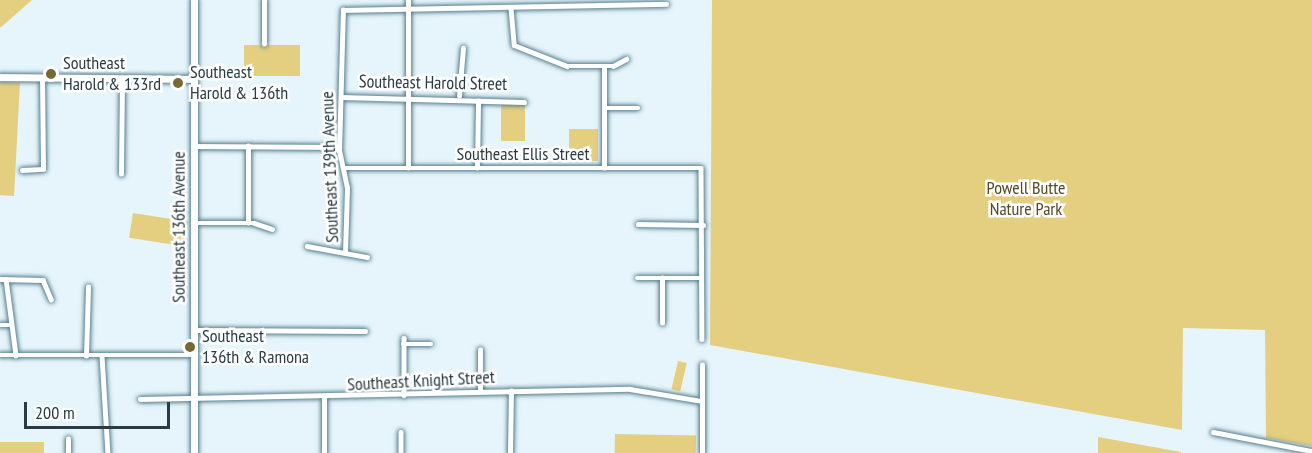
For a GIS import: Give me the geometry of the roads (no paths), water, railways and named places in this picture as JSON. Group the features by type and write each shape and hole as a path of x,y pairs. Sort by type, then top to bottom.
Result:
{"street":[{"name":"Southeast 136th Avenue","path":"194,0 194,453"},
{"path":"264,0 264,44"},
{"path":"408,0 408,168"},
{"path":"465,0 465,8"},
{"path":"408,8 666,4"},
{"name":"Southeast 139th Avenue","path":"345,253 344,168 339,147 343,10 408,8"},
{"path":"511,8 511,42 563,65 604,67 626,59"},
{"path":"459,96 463,48"},
{"path":"604,67 604,168"},
{"path":"0,77 194,80"},
{"path":"22,170 43,170 42,78"},
{"path":"121,174 122,79"},
{"name":"Southeast Harold Street","path":"340,97 459,96 478,101 524,102"},
{"path":"477,168 478,101"},
{"path":"604,108 638,108"},
{"path":"194,146 339,147"},
{"path":"248,146 248,223"},
{"name":"Southeast Ellis Street","path":"344,168 702,169 703,225"},
{"path":"194,223 248,223 272,229"},
{"path":"638,224 703,225 702,339"},
{"path":"307,246 367,257"},
{"path":"637,278 702,278"},
{"path":"662,278 662,323"},
{"path":"0,279 43,280 51,299"},
{"path":"6,279 16,355"},
{"path":"86,356 88,287"},
{"path":"0,324 11,325"},
{"path":"194,330 365,331"},
{"path":"404,338 404,395"},
{"path":"403,344 431,344"},
{"path":"480,350 480,391"},
{"path":"0,355 194,355"},
{"path":"102,356 108,453"},
{"path":"702,365 702,453"},
{"name":"Southeast Knight Street","path":"140,399 324,399 480,391 630,389 702,401"},
{"path":"510,453 512,391"},
{"path":"324,399 324,453"},
{"path":"401,432 401,453"},
{"path":"1213,432 1312,451"},
{"path":"68,439 68,453"}],"place":[{"name":"Southeast Harold & 133rd","path":"51,74"},
{"name":"Southeast Harold & 136th","path":"178,83"},
{"name":"Southeast 136th & Ramona","path":"190,347"}],"park label":[{"name":"Powell Butte Nature Park","path":"1026,199"}]}
